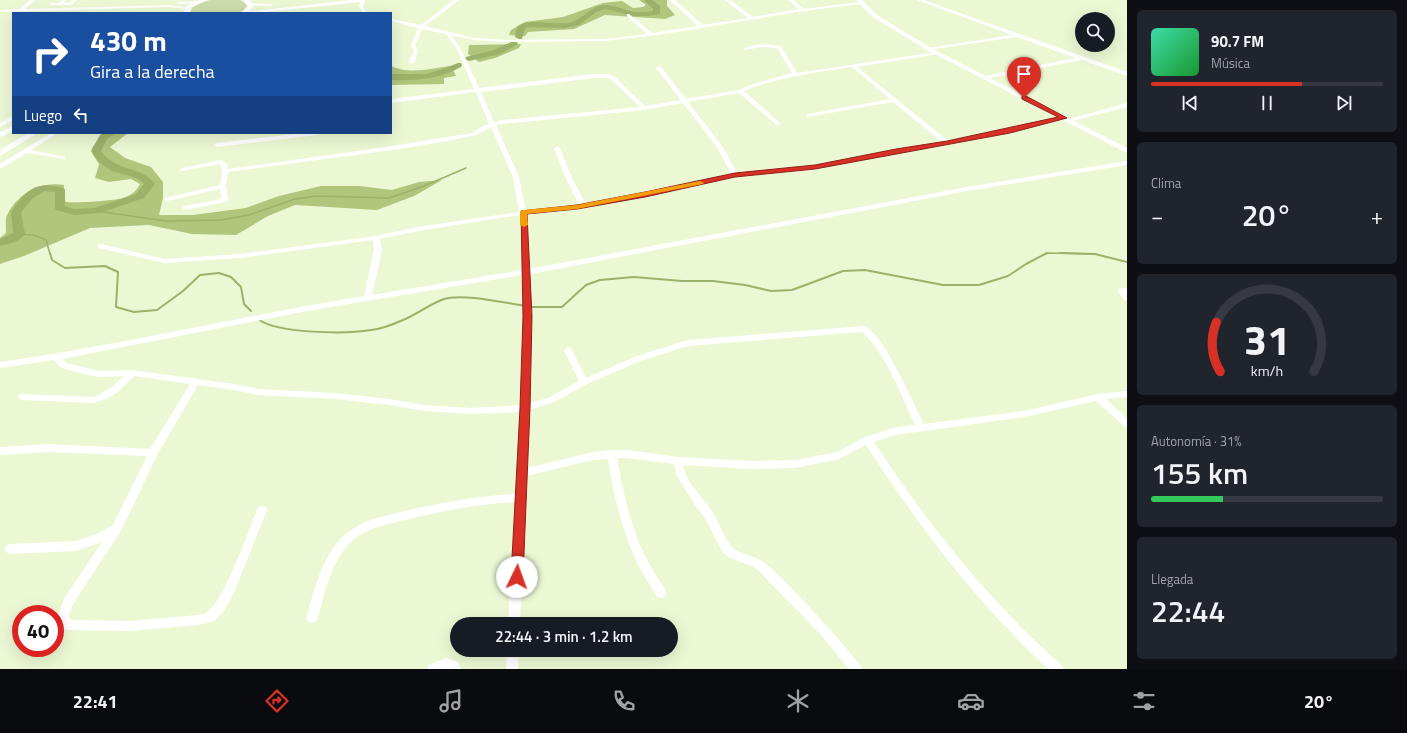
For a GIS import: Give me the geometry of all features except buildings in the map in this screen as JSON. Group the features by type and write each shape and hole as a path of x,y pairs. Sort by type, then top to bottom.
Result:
{"highway":[{"path":"185,12 203,1"},
{"path":"245,12 250,8 248,2"},
{"path":"0,135 12,129"},
{"path":"0,154 32,134"}],"main road":[{"path":"860,2 874,16 936,53 1127,151"}],"street":[{"path":"21,10 33,0"},
{"path":"47,2 52,0"},
{"path":"60,4 64,0"},
{"path":"47,2 71,4 75,0"},
{"path":"253,12 363,0 361,6 364,12"},
{"path":"412,62 416,50 413,46 420,28 457,0"},
{"path":"672,0 702,26"},
{"path":"727,0 753,19"},
{"path":"790,0 803,10"},
{"path":"919,0 1127,74"},
{"path":"136,7 203,1"},
{"path":"248,2 318,5"},
{"path":"392,20 420,28 474,39 507,41 594,40 651,35 860,2"},
{"path":"0,11 173,6 185,12"},
{"path":"304,12 308,6"},
{"path":"629,15 651,35"},
{"path":"448,34 460,47"},
{"path":"929,49 1019,35"},
{"path":"454,41 458,36"},
{"path":"458,36 460,47 516,177 523,212 528,316 514,617"},
{"path":"460,47 474,39"},
{"path":"746,49 762,46 779,47 795,74"},
{"path":"225,171 393,148 447,139 474,134 493,124 554,116 644,108 740,91 755,85 795,74 936,53"},
{"path":"985,78 1082,58"},
{"path":"852,65 947,143"},
{"path":"659,68 720,147 735,175"},
{"path":"392,101 593,76 608,76 613,78 644,108"},
{"path":"740,91 778,124"},
{"path":"809,116 893,100"},
{"path":"101,246 170,261 259,254 298,249 376,238 418,229 523,212 583,205 645,194 735,175 815,167 1010,131 1127,105"},
{"path":"0,124 12,118"},
{"path":"0,167 53,134"},
{"path":"217,145 310,134"},
{"path":"557,148 568,176 583,205"},
{"path":"26,151 63,158"},
{"path":"183,170 221,162 224,164 225,171 223,186 225,199 223,201 185,208"},
{"path":"0,365 56,357 437,285 526,272 967,189 1127,163"},
{"path":"167,198 223,186"},
{"path":"367,298 378,250 376,238"},
{"path":"1127,290 1122,292 1127,298"},
{"path":"56,357 64,365 99,374 132,373 258,392 336,396 389,402 424,408 471,411 525,408 551,400 584,382 640,358 688,343 864,330 871,334 886,359 921,428"},
{"path":"568,350 584,382"},
{"path":"22,397 94,400 104,397 119,386 132,373"},
{"path":"196,382 153,453 117,528 69,601 63,616 68,625 131,626 198,620 210,617 220,607 229,591 262,510"},
{"path":"522,473 593,456 612,454 627,454 678,461 750,465 784,465 825,459 839,455 868,440 896,432 1024,414 1098,397 1127,394"},
{"path":"1098,397 1127,424"},
{"path":"868,440 910,506 951,560 1028,644 1058,669"},
{"path":"0,451 48,448 153,453"},
{"path":"612,454 619,492 630,531 639,555 660,593"},
{"path":"678,461 678,466 683,479 698,502 712,518 726,548 732,554 752,561 771,574 825,630 856,669"},
{"path":"312,618 324,579 336,555 347,539 357,531 370,524 439,507 479,500 520,498"},
{"path":"10,549 76,546 100,538 117,528"},
{"path":"512,669 513,657"},
{"path":"433,669 450,664 454,666 455,669"}],"green space":[{"path":"212,0 240,0 247,6 241,12 190,12 193,7 202,2"},
{"path":"639,0 667,0 667,6 675,15 665,19 605,15 574,29 528,32 525,36 509,35 511,30 525,22 563,17 603,3 622,1 633,8 643,7 646,5"},
{"path":"521,44 519,48 495,58 479,62 468,54 469,45"},
{"path":"392,66 398,69 413,70 451,66 456,76 444,78 444,84 392,85"},
{"path":"106,134 127,134 110,147 125,158 151,167 163,182 163,198 159,215 193,215 246,208 279,196 321,186 359,186 392,190 419,182 442,180 414,196 377,210 295,205 268,216 236,235 192,234 149,225 90,228 24,256 0,264 0,238 6,233 7,215 17,200 31,190 47,185 64,185 63,198 66,202 71,202 114,200 128,196 136,190 140,184 131,179 109,182 95,178 99,164 93,155 92,148 99,139"}],"waterway":[{"path":"519,37 521,27 526,25 536,24 559,27 564,26 576,23 601,7 609,7 634,14 648,14 657,12 657,8 648,0"},
{"path":"469,59 497,52 514,44"},
{"path":"392,77 409,78 434,75 458,65"},
{"path":"0,243 10,240 19,234 16,212 29,196 42,188 49,187 60,190 60,208 74,212 96,211 140,196 150,184 143,177 114,168 101,158 96,151 103,137 109,134"},
{"path":"96,211 166,221 221,220 249,215 295,199 316,196 389,198 424,186 466,168"},
{"path":"19,234 34,235 46,240 50,254"},
{"path":"50,253 52,260 65,268 105,266 118,272 116,307 134,312 157,310 183,291 200,275 219,273 231,277 241,287 244,304 251,311"},
{"path":"1060,253 1092,254"},
{"path":"530,307 562,307 586,285 600,280 634,277 682,281 713,281 745,285 771,291 792,290 843,271 865,270 943,285 979,285 1008,276 1045,254"},
{"path":"1045,254 1092,254"},
{"path":"1092,254 1127,262"},
{"path":"258,319 267,324 280,328 313,332 346,332 388,326 408,318 439,301 452,297 473,298 526,306"}],"slow traffic":[{"path":"524,225 523,212 577,207 700,183"}],"route":[{"path":"517,577 528,316 523,212 577,207 735,175 815,167 1010,131 1064,118 1024,98"}]}
